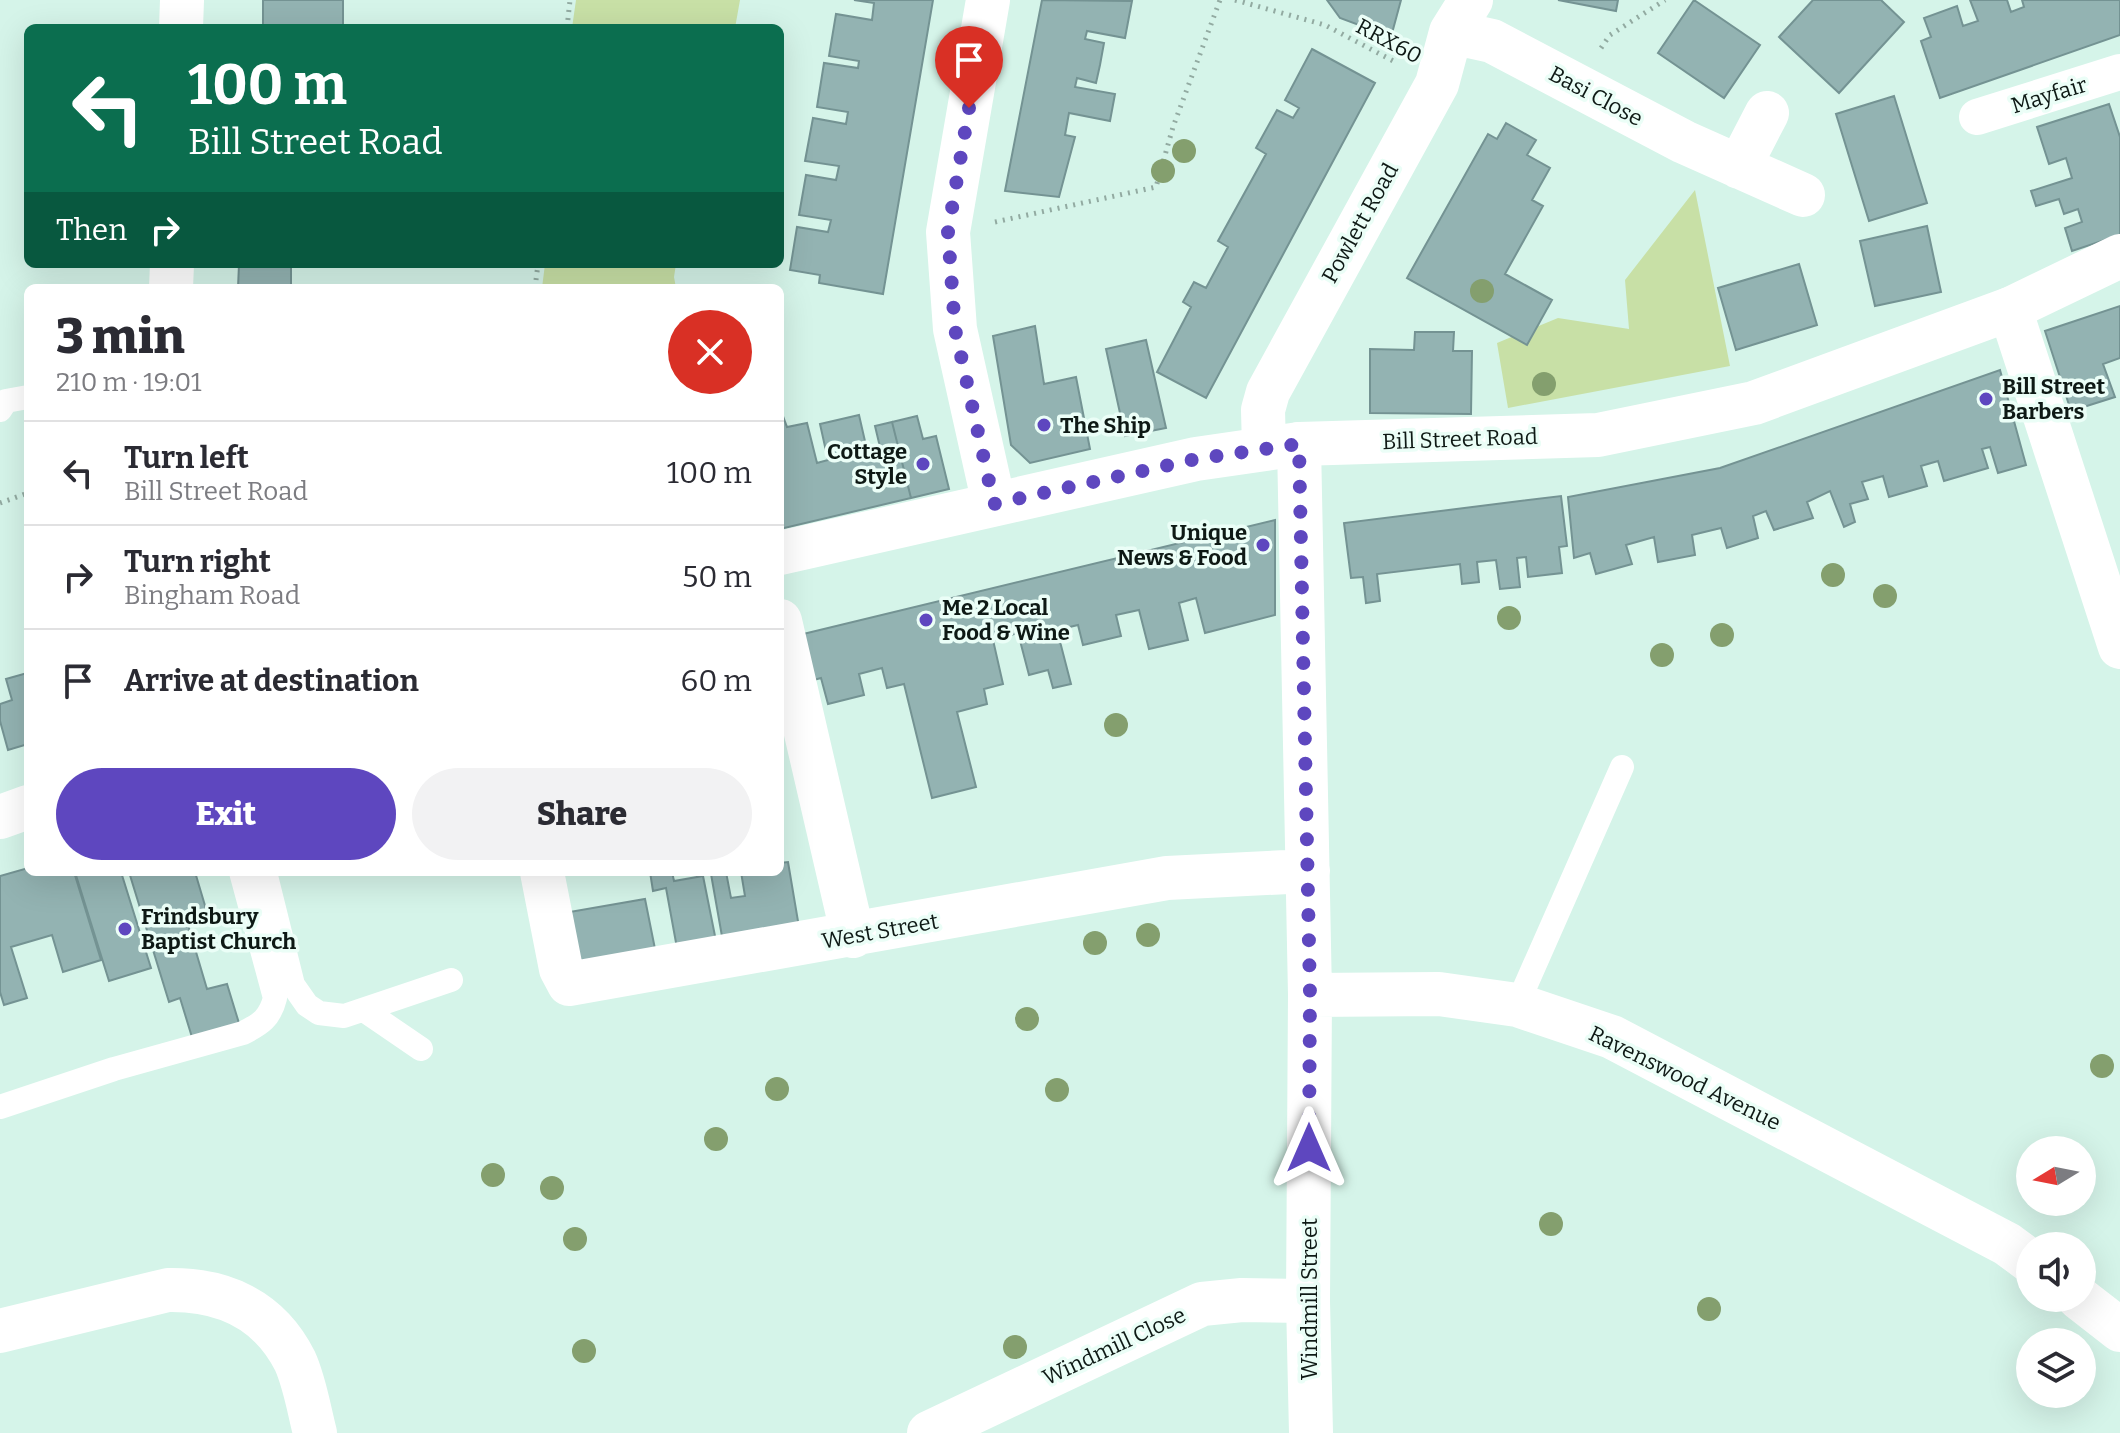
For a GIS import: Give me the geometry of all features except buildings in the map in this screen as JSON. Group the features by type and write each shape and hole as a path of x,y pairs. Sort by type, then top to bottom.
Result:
{"street":[{"path":"181,24 182,0"},
{"path":"988,0 948,232 955,329 994,504"},
{"name":"Powlett Road","path":"1281,446 1263,410 1268,392 1437,84 1461,16"},
{"name":"Basi Close","path":"1461,16 1492,41 1576,86 1684,142 1803,195"},
{"name":"Mayfair","path":"1977,117 2120,72"},
{"path":"1739,167 1767,113"},
{"name":"Bill Street Road","path":"784,552 1196,459 1281,446 1598,435 1754,403 2010,309 2120,256"},
{"path":"2010,309 2120,647"},
{"name":"Windmill Street","path":"1281,446 1308,871 1311,1433"},
{"path":"784,638 853,936"},
{"path":"0,817 24,808"},
{"name":"West Street","path":"543,876 561,969 569,984 1179,876 1308,871"},
{"name":"Ravenswood Avenue","path":"1310,995 1439,994 1517,1005 1612,1037 2016,1251"},
{"path":"0,1331 168,1290 193,1289 217,1294 241,1304 263,1319 281,1339 295,1362 315,1433"},
{"name":"Windmill Close","path":"929,1433 1202,1304 1242,1300 1308,1301"},
{"path":"2096,1311 2120,1330"}],"lane":[{"path":"0,410 6,401 24,398"},
{"path":"1517,1005 1622,767"},
{"path":"0,1107 114,1069 243,1033 260,1025 271,1014 275,998 242,876"},
{"path":"266,876 293,985 307,1005 319,1013 344,1016 451,980"},
{"path":"364,1010 421,1049"}],"path":[{"path":"567,24 570,0"},
{"path":"948,232 1156,187 1173,127 1220,0"},
{"name":"RRX60","path":"1235,0 1325,25 1437,84"},
{"path":"1576,86 1610,35 1665,0"},
{"path":"0,503 24,494"}],"green space":[{"path":"576,0 740,0 736,24 573,24"},
{"path":"1695,190 1730,366 1508,408 1497,343 1558,318 1629,329 1625,280"},
{"path":"544,268 675,268 675,284 542,284"}],"place":[{"name":"Bill Street Barbers","path":"1986,399"},
{"name":"The Ship","path":"1044,425"},
{"name":"Cottage Style","path":"923,464"},
{"name":"Unique News & Food","path":"1263,545"},
{"name":"Me 2 Local Food & Wine","path":"926,620"},
{"name":"Frindsbury Baptist Church","path":"125,929"}],"route":[{"path":"969,108 948,232 955,329 994,504 1196,459 1299,444 1310,995 1309,1148"}]}
